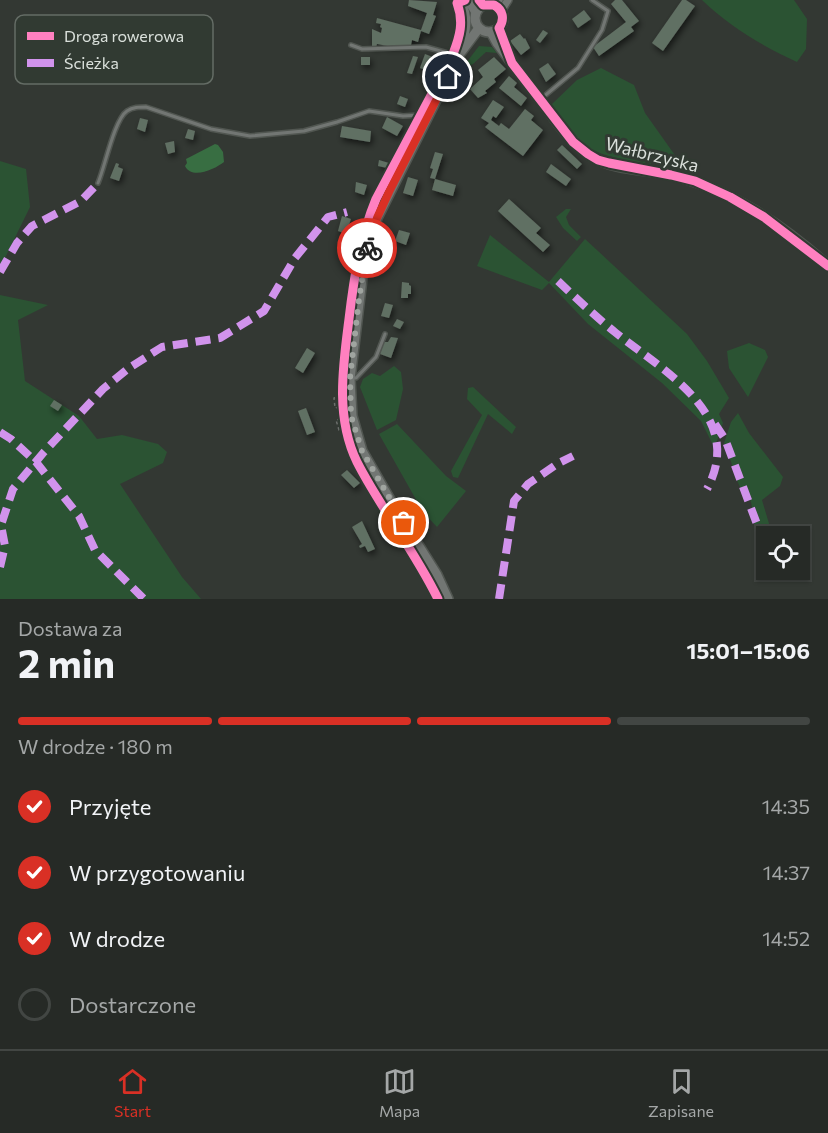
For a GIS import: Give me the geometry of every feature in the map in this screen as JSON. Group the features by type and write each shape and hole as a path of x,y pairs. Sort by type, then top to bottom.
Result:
{"main road":[{"path":"448,599 437,575 393,506 362,451 351,416 350,378 359,299 369,241 389,192 458,56 467,21 460,0"},
{"path":"458,56 503,20 498,5 480,5 468,0"},
{"path":"480,5 475,20 488,30 541,100"},
{"name":"Wałbrzyska","path":"541,100 573,142 598,160 695,181 730,197 764,217 828,266"}],"street":[{"path":"498,5 508,0"}],"lane":[{"path":"541,100 578,68 602,30 608,10 592,0"},
{"path":"351,45 362,49 426,46 458,56"},
{"path":"98,183 119,121 125,112 135,107 146,107 211,129 250,136 304,131 369,111 403,116 421,115 428,118"},
{"path":"350,378 356,378 376,357 385,334"}],"path":[{"path":"342,396 345,426 350,443 358,462 392,518"}],"shaded area":[{"path":"702,0 794,0 807,19 806,49 797,62 747,35"},
{"path":"479,46 492,47 497,53 486,52 469,66 466,63"},
{"path":"601,68 634,85 645,113 684,168 629,161 601,154 580,142 568,129 551,105 577,80"},
{"path":"215,144 223,152 224,162 204,172 188,170 185,166 186,159"},
{"path":"0,161 26,169 30,207 0,268"},
{"path":"566,209 571,209 566,217 569,225 581,237 577,241 563,228 556,217"},
{"path":"490,235 549,282 585,239 687,334 707,361 729,398 719,414 723,423 717,441 713,445 701,421 662,383 588,324 549,283 542,290 477,266"},
{"path":"0,295 48,305 18,320 25,381 79,416 97,439 122,435 158,444 167,452 163,463 120,484 182,577 201,599 0,599"},
{"path":"749,343 765,350 768,357 748,397 729,368 727,351"},
{"path":"394,366 401,372 403,389 396,420 377,430 360,387 363,379 372,373 380,376"},
{"path":"473,387 516,427 512,434 488,414 458,478 453,477 451,471 482,415 467,399 468,388"},
{"path":"738,413 749,433 783,477 780,486 762,500 770,526 756,526 756,533 751,502 740,487 724,443 731,422"},
{"path":"397,424 446,476 466,491 437,527 423,512 379,434"}],"building":[{"path":"409,0 437,2 433,15 436,16 429,34 421,31 418,42 412,40 411,45 377,44 376,47 372,47 372,29 381,33 382,28 381,24 376,23 377,18 421,30 427,13 408,6"},
{"path":"615,0 622,0 639,21 631,27 634,31 599,56 593,47 626,22 611,4"},
{"path":"682,0 695,6 663,51 652,43"},
{"path":"584,10 591,19 578,28 572,19"},
{"path":"543,30 548,33 540,43 536,40"},
{"path":"520,34 530,48 521,55 510,41"},
{"path":"425,54 435,58 430,72 420,68"},
{"path":"413,56 418,57 412,74 407,73"},
{"path":"361,57 370,57 370,65 361,65"},
{"path":"494,57 506,69 494,79 496,82 485,91 487,93 478,98 470,89 483,77 478,70"},
{"path":"548,63 556,74 546,82 539,69"},
{"path":"509,76 517,83 514,87 527,98 521,106 499,88"},
{"path":"400,96 408,99 405,107 397,104"},
{"path":"493,100 504,107 496,118 493,116 491,120 499,126 501,123 509,129 525,109 534,116 531,120 543,130 523,156 485,127 489,123 481,118"},
{"path":"387,117 403,126 397,136 382,128"},
{"path":"140,118 148,120 145,132 137,129"},
{"path":"342,126 371,131 370,142 340,137"},
{"path":"188,129 195,131 193,140 185,138"},
{"path":"174,141 175,152 168,154 165,143"},
{"path":"562,145 582,164 577,169 557,150"},
{"path":"435,152 443,154 435,179 430,178 433,169 430,168"},
{"path":"379,160 389,163 387,168 378,166"},
{"path":"116,163 123,169 119,181 110,178"},
{"path":"551,164 571,179 566,186 546,172"},
{"path":"408,177 418,180 413,196 403,193"},
{"path":"435,179 456,185 453,196 432,190"},
{"path":"356,182 367,185 364,195 355,192"},
{"path":"509,199 541,228 536,233 550,245 543,252 498,211"},
{"path":"342,216 351,219 346,234 338,231"},
{"path":"399,230 410,233 406,245 395,241"},
{"path":"402,282 409,283 411,286 411,294 408,294 408,298 401,298"},
{"path":"385,303 393,305 389,318 381,316"},
{"path":"397,319 404,322 400,329 393,326"},
{"path":"391,337 398,338 391,358 380,354 384,342 388,342"},
{"path":"307,348 315,353 303,373 295,368"},
{"path":"54,400 62,405 58,411 50,406"},
{"path":"306,408 315,432 307,435 298,411"},
{"path":"347,470 360,483 354,488 341,475"},
{"path":"362,521 375,549 368,552 365,546 360,548 362,544 352,527"}],"marked path":[{"path":"0,272 17,243 32,226 81,201 98,183"},
{"path":"0,567 5,546 1,525 13,489 103,389 129,368 162,347 220,338 264,311 295,258 328,217 347,212"},
{"path":"558,281 609,327 677,380 695,398 708,418 716,439 716,463 707,489"},
{"path":"715,424 725,439 758,526"},
{"path":"0,432 36,462 79,516 95,550 144,599"},
{"path":"499,599 514,501 528,484 573,456"}],"cycle path":[{"path":"438,599 357,462 346,427 342,391 356,273 370,214 453,54 460,29 457,3 465,0"},
{"path":"479,0 483,5 494,5 499,9 502,18 499,28 512,63 573,142 588,154 609,163 695,181 730,197 764,217 828,266"}],"way so far":[{"path":"367,248 350,378 351,416 362,451 404,523"}],"route":[{"path":"367,248 389,192 448,77"}]}
